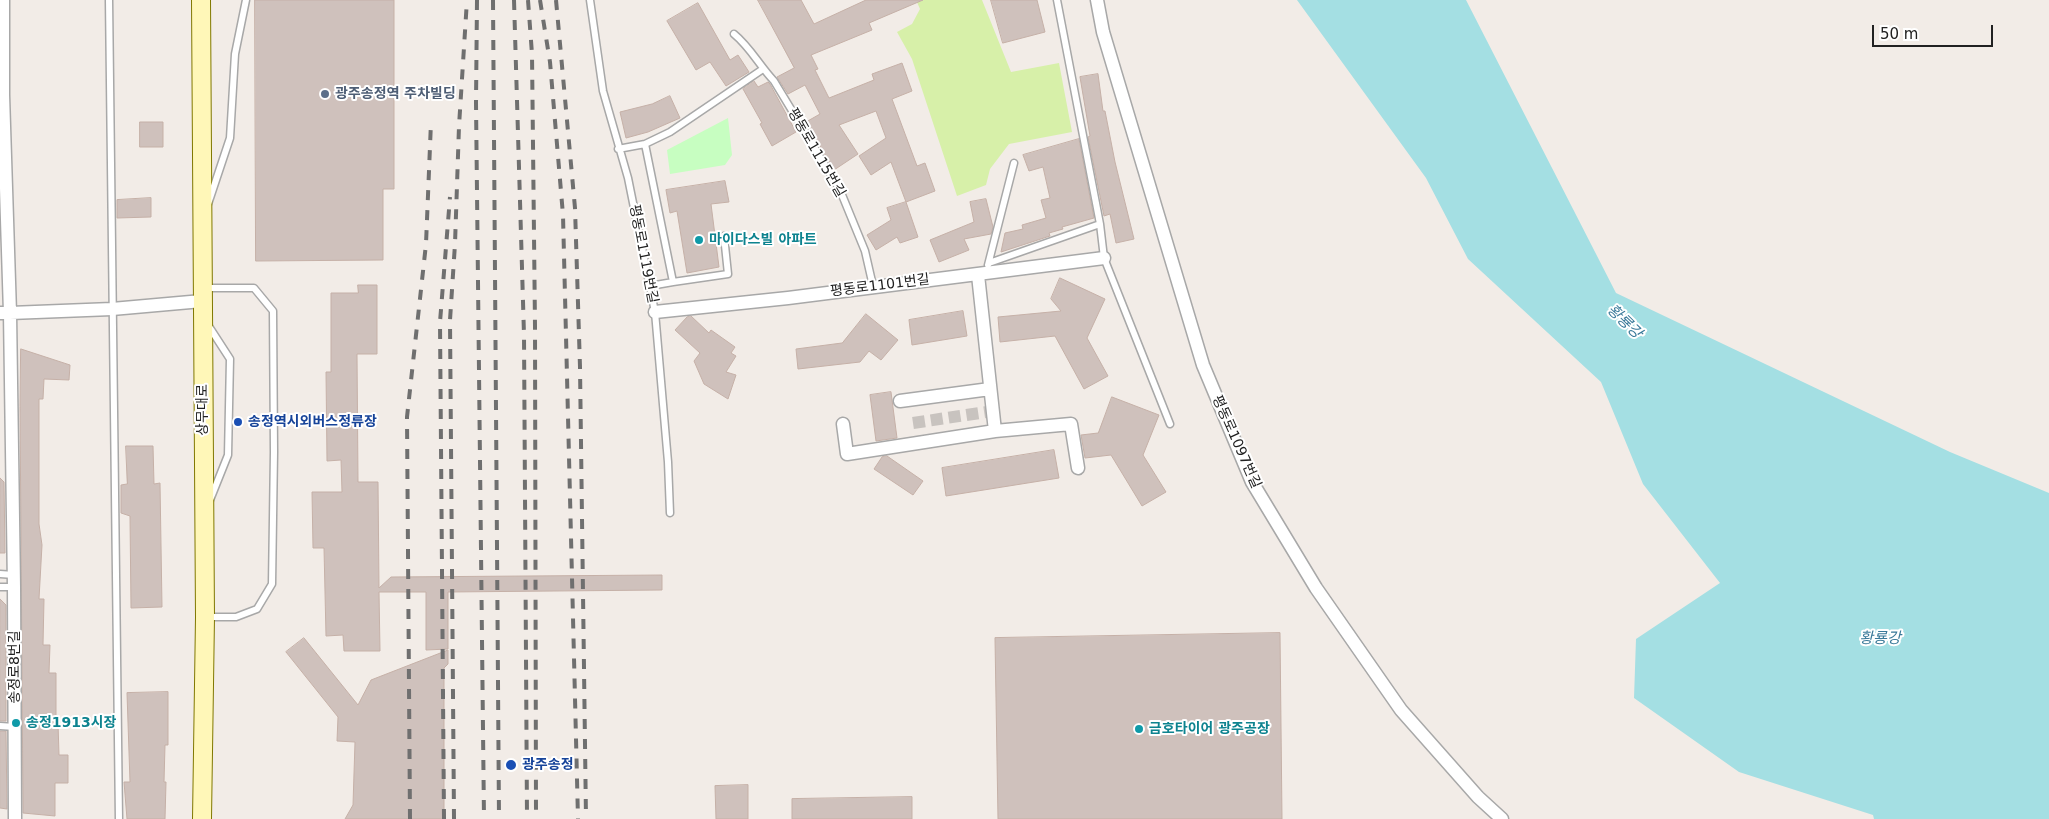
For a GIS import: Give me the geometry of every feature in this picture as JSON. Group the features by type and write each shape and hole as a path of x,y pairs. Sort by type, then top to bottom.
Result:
{"main road":[{"name":"상무대로","path":"201,0 205,617 202,819"}],"street":[{"name":"송정로8번길","path":"4,0 2,95 5,313 14,581 15,819"},
{"name":"평동로1097번길","path":"1097,0 1103,32 1203,365 1252,482 1316,588 1401,710 1478,797 1502,819"},
{"name":"평동로1101번길","path":"655,312 788,298 1104,258"},
{"path":"980,274 995,431"},
{"path":"5,313 112,309 202,302"},
{"path":"900,401 990,389"},
{"path":"843,424 847,454 995,431 1071,424 1078,468"}],"lane":[{"path":"109,0 119,819"},
{"path":"202,224 230,138 235,54 246,0"},
{"name":"평동로1119번길","path":"590,0 603,91 618,149 628,178 655,312 668,462 670,513"},
{"path":"1057,0 1100,224 1104,258 1170,424"},
{"name":"평동로1115번길","path":"734,34 746,44 763,69 774,80 840,190 865,251 874,286"},
{"path":"618,149 645,144 670,132 694,118 763,69"},
{"path":"645,144 673,282"},
{"path":"980,274 989,263 1014,163"},
{"path":"989,263 1100,224"},
{"path":"650,286 728,274 724,236"},
{"path":"204,515 228,454 230,359 202,302 254,288 273,311 274,452 272,584 256,610 236,617 205,617"},
{"path":"0,574 14,581"},
{"path":"0,587 14,581"},
{"path":"0,726 15,727"}],"green space":[{"path":"916,0 982,0 1011,72 1059,63 1072,132 1009,144 990,169 986,185 957,196 912,59 897,32 912,24 920,9"},
{"path":"728,118 732,155 725,165 670,174 667,150"}],"water":[{"name":"황룡강","path":"1297,0 1466,0 1616,293 1950,452 2049,493 2049,819 1874,819 1873,815 1739,772 1634,698 1636,639 1720,583 1643,484 1601,382 1468,259 1426,178"}],"building":[{"name":"광주송정역 주차빌딩","path":"255,0 394,0 394,189 383,189 383,260 256,261"},
{"path":"758,0 801,0 814,24 866,0 923,0 869,23 872,30 811,55 818,69 815,70 829,98 874,80 872,74 902,63 912,91 892,99 917,166 925,163 935,191 906,202 891,162 871,175 859,156 886,138 876,111 839,125 858,154 834,170 806,122 820,114 805,85 788,94 777,77 794,68"},
{"path":"991,0 1037,0 1045,32 1003,43"},
{"path":"698,3 730,60 738,55 749,72 726,86 710,62 696,70 667,21"},
{"path":"1098,74 1103,111 1105,111 1115,162 1134,239 1116,243 1110,214 1104,216 1088,137 1090,136 1080,77"},
{"path":"754,81 758,87 768,82 770,84 796,132 772,146 760,124 762,123 743,89"},
{"path":"670,96 680,118 648,132 626,138 620,112 652,104"},
{"path":"140,122 163,122 163,147 140,147"},
{"path":"1079,139 1094,218 1062,227 1063,229 1049,233 1050,236 1001,252 1005,233 1023,229 1022,225 1046,218 1041,200 1050,198 1043,167 1029,171 1023,155"},
{"name":"마이다스빌 아파트","path":"725,181 729,202 711,204 719,267 687,273 677,211 670,213 666,190"},
{"path":"151,198 151,217 117,218 117,200"},
{"path":"986,199 993,227 991,234 964,239 969,250 939,262 930,240 974,222 970,202"},
{"path":"906,202 918,237 900,243 897,237 876,250 867,235 891,220 887,208"},
{"path":"1060,278 1105,299 1087,338 1108,376 1084,389 1055,336 1000,342 998,317 1061,311 1051,299"},
{"path":"358,285 377,285 377,354 357,354 358,482 378,482 379,588 391,577 662,575 662,590 448,592 448,649 426,650 426,592 379,592 380,651 344,651 343,635 326,636 324,548 313,548 312,492 342,492 341,460 327,461 326,372 331,372 331,293 358,293"},
{"path":"963,311 967,336 912,345 909,320"},
{"path":"866,314 898,340 881,360 869,351 860,362 798,369 796,349 842,343"},
{"path":"691,316 709,333 711,330 735,347 731,353 736,356 726,372 736,375 728,399 704,384 694,361 700,353 675,330 687,317"},
{"path":"21,349 70,365 69,380 44,379 43,399 39,399 39,524 42,545 39,599 44,599 43,645 50,645 49,673 56,673 56,723 58,723 59,755 68,755 68,783 55,783 55,816 23,813"},
{"path":"891,392 897,438 876,441 870,395"},
{"path":"1112,397 1159,415 1143,455 1166,492 1142,506 1111,455 1085,458 1081,435 1098,433"},
{"path":"126,446 153,446 154,484 160,483 162,607 131,608 130,516 121,513 121,485 127,484"},
{"path":"1054,450 1059,478 946,496 942,468"},
{"path":"887,456 923,481 913,495 874,469 882,457"},
{"path":"0,478 4,482 5,553 0,553"},
{"path":"0,599 6,605 6,721 0,721"},
{"name":"금호타이어 광주공장","path":"1280,633 1282,819 998,819 995,638"},
{"path":"304,638 358,705 371,680 448,650 448,664 444,668 444,819 345,819 353,805 355,742 337,741 338,717 286,652"},
{"path":"168,692 168,745 165,745 164,782 166,782 165,819 127,819 124,782 130,782 127,693"},
{"path":"0,731 6,731 7,809 0,808"},
{"path":"748,785 748,819 716,819 715,786"},
{"path":"912,797 912,819 792,819 792,799"}],"tunnel":[{"path":"913,423 993,411"}],"railway":[{"path":"454,819 450,320 467,0"},
{"path":"477,0 476,103 484,819"},
{"path":"493,0 499,819"},
{"path":"514,0 524,335 527,819"},
{"path":"528,0 532,54 535,326 536,819"},
{"path":"540,0 550,62 563,215 578,819"},
{"path":"556,0 575,208 580,367 586,819"},
{"path":"410,819 407,417 426,244 431,122"},
{"path":"444,819 440,322 450,197"}],"place":[{"name":"광주송정역 주차빌딩","path":"325,94"},
{"name":"마이다스빌 아파트","path":"699,240"},
{"name":"송정역시외버스정류장","path":"238,422"},
{"name":"송정1913시장","path":"16,723"},
{"name":"금호타이어 광주공장","path":"1139,729"},
{"name":"광주송정","path":"511,765"}]}
